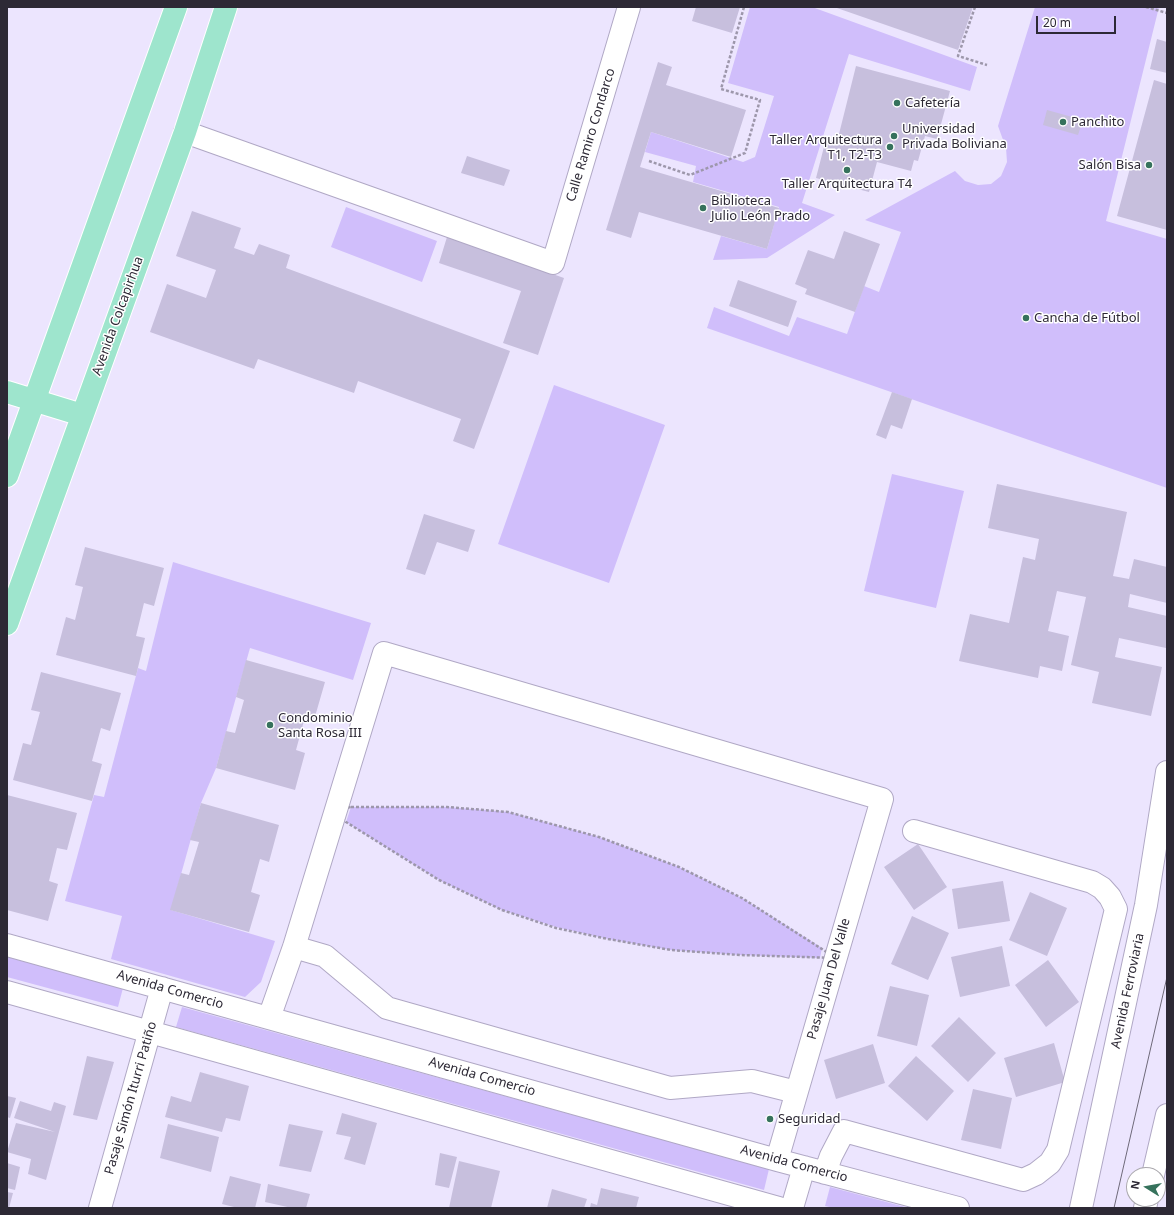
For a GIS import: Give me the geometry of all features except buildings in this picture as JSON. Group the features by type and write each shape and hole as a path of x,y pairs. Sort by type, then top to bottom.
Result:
{"main road":[{"path":"7,476 176,7"},
{"name":"Avenida Colcapirhua","path":"7,624 185,132 226,7"},
{"path":"7,392 34,399 82,415"}],"street":[{"name":"Calle Ramiro Condarco","path":"185,132 553,263 629,7"},
{"name":"Pasaje Juan Del Valle","path":"336,810 384,653 882,798 777,1160"},
{"name":"Avenida Ferroviaria","path":"1081,1208 1146,906 1167,772"},
{"path":"269,1018 294,947 336,810"},
{"path":"825,1173 831,1156 844,1131 1024,1180 1050,1164 1058,1150 1116,909 1110,897 1102,888 1092,882 914,831"},
{"name":"Avenida Comercio","path":"7,945 777,1160 958,1208"},
{"path":"294,947 325,956 387,1008 670,1088 752,1081 796,1092"},
{"name":"Pasaje Simón Iturri Patiño","path":"100,1208 162,988"},
{"path":"7,992 149,1033 779,1208"},
{"path":"1155,1167 1167,1115"},
{"path":"792,1208 804,1167"}],"path":[{"path":"649,161 690,175 745,153 760,100 721,89 744,7"},
{"path":"974,7 958,56 987,66"},
{"path":"1146,7 1167,13"},
{"path":"351,807 447,807 508,812 599,837 679,867 742,898 836,958 740,955 671,950 556,928 502,910 439,880 346,822 336,810 351,807"}],"shaded area":[{"path":"750,7 812,7 977,67 970,91 849,54 802,203 835,215 767,258 713,260 721,236 767,249 779,207 693,182 696,166 645,152 651,132 743,162 755,157 774,96 728,83"},
{"path":"1035,7 1159,7 1106,221 1167,239 1167,488 707,328 714,307 789,336 797,317 847,334 864,286 879,292 901,232 865,220 955,171 965,181 978,185 991,184 1001,176 1007,162 1006,148 998,126"},
{"path":"346,207 437,241 422,282 331,247"},
{"path":"554,385 665,425 609,583 498,544"},
{"path":"892,474 964,491 936,608 864,591"},
{"path":"173,562 371,623 353,680 250,648 216,768 201,803 171,910 275,941 261,982 245,997 111,959 122,916 65,901 94,795 104,797 138,668 146,671"},
{"path":"351,807 447,807 508,812 599,837 679,867 742,898 822,948 820,958 740,955 671,950 608,939 556,927 502,910 439,880 346,822"},
{"path":"7,957 123,988 118,1007 7,977"},
{"path":"182,1007 769,1169 764,1190 176,1027"},
{"path":"830,1187 909,1208 834,1208 825,1206"}],"tram line":[{"path":"1114,1208 1167,977"}],"place":[{"name":"Cafetería","path":"897,103"},
{"name":"Panchito","path":"1063,122"},
{"name":"Universidad Privada Boliviana","path":"894,136"},
{"name":"Taller Arquitectura T1, T2-T3","path":"890,147"},
{"name":"Salón Bisa","path":"1149,165"},
{"name":"Taller Arquitectura T4","path":"847,170"},
{"name":"Biblioteca Julio León Prado","path":"703,208"},
{"name":"Cancha de Fútbol","path":"1026,318"},
{"name":"Condominio Santa Rosa III","path":"270,725"},
{"name":"Seguridad","path":"770,1119"}]}
